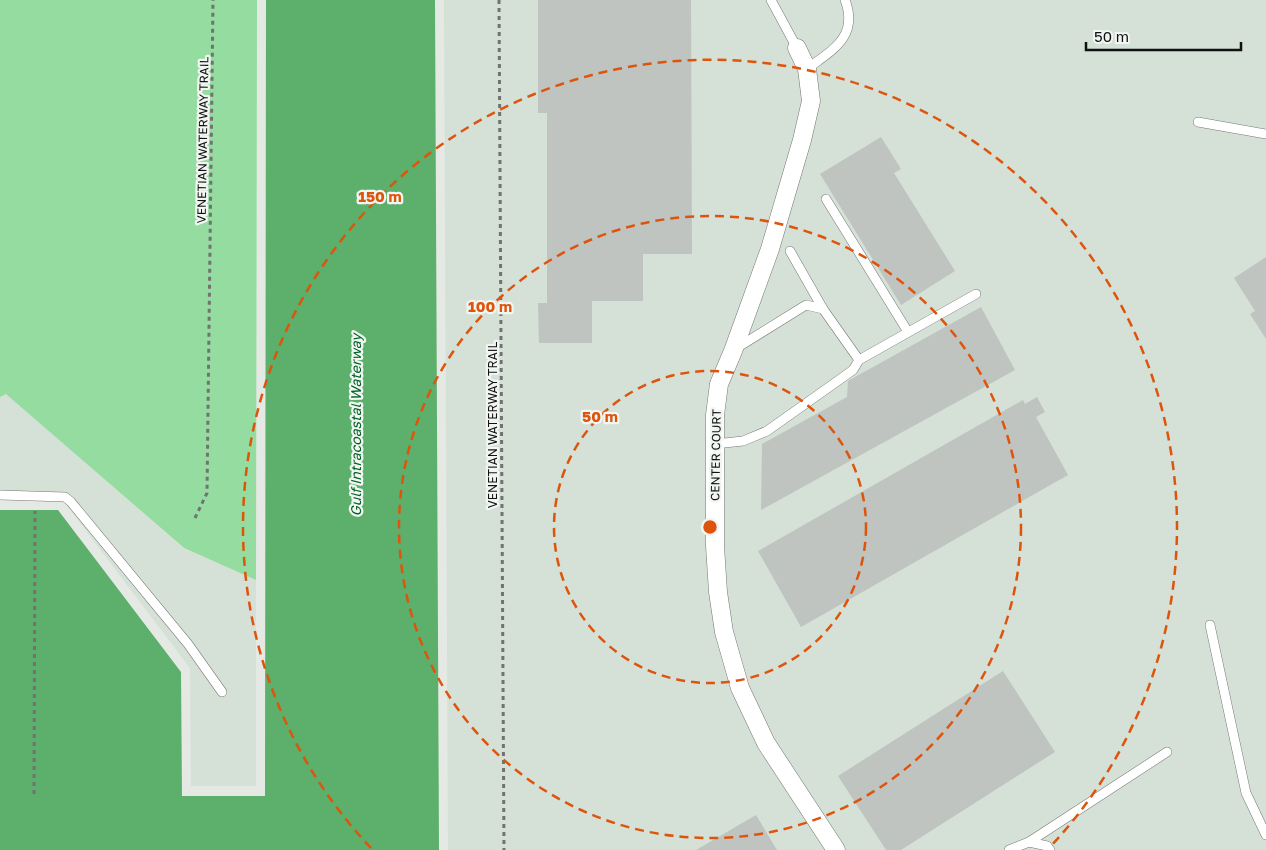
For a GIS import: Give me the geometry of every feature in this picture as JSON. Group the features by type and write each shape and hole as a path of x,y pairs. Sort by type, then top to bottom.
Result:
{"street":[{"name":"CENTER COURT","path":"796,48 807,68 811,101 802,140 770,249 719,384 715,415 715,546 718,592 724,632 740,688 766,743 836,850"}],"lane":[{"path":"772,0 796,48"},
{"path":"807,68 841,44 849,28 849,10 845,0"},
{"path":"1198,122 1266,134"},
{"path":"826,199 908,332"},
{"path":"790,251 823,309 858,360"},
{"path":"715,444 743,441 767,431 853,370 858,360 976,294"},
{"path":"733,351 806,305 823,309"},
{"path":"0,495 65,497 188,644 222,692"},
{"path":"1210,625 1246,793 1266,835"},
{"path":"1009,850 1029,842 1167,752"},
{"path":"1029,842 1047,846 1050,850"}],"path":[{"name":"VENETIAN WATERWAY TRAIL","path":"195,518 207,493 213,0"},
{"name":"VENETIAN WATERWAY TRAIL","path":"499,0 504,850"},
{"path":"34,794 35,510"}],"shaded area":[{"path":"0,0 257,0 256,580 184,548 6,394 0,397"},
{"path":"444,0 1266,0 1266,850 448,850"},
{"path":"6,393 183,548 256,580 256,786 191,786 190,668 65,503 60,500 0,499 0,397"}],"water":[{"name":"Gulf Intracoastal Waterway","path":"266,0 435,0 439,850 0,850 0,510 58,510 181,672 182,796 265,796"}],"building":[{"path":"538,0 691,0 692,254 643,254 643,301 592,301 592,343 539,343 538,303 547,303 547,113 538,113"},
{"path":"881,137 901,169 894,173 955,271 901,305 820,174"},
{"path":"1266,257 1266,339 1250,314 1255,311 1234,278"},
{"path":"981,307 1015,370 761,510 762,444 847,397 848,381"},
{"path":"1037,397 1045,412 1036,417 1068,475 801,627 758,551 1023,400 1025,404"},
{"path":"1003,671 1055,752 901,850 886,850 838,776"},
{"path":"756,815 777,850 696,850"}]}
